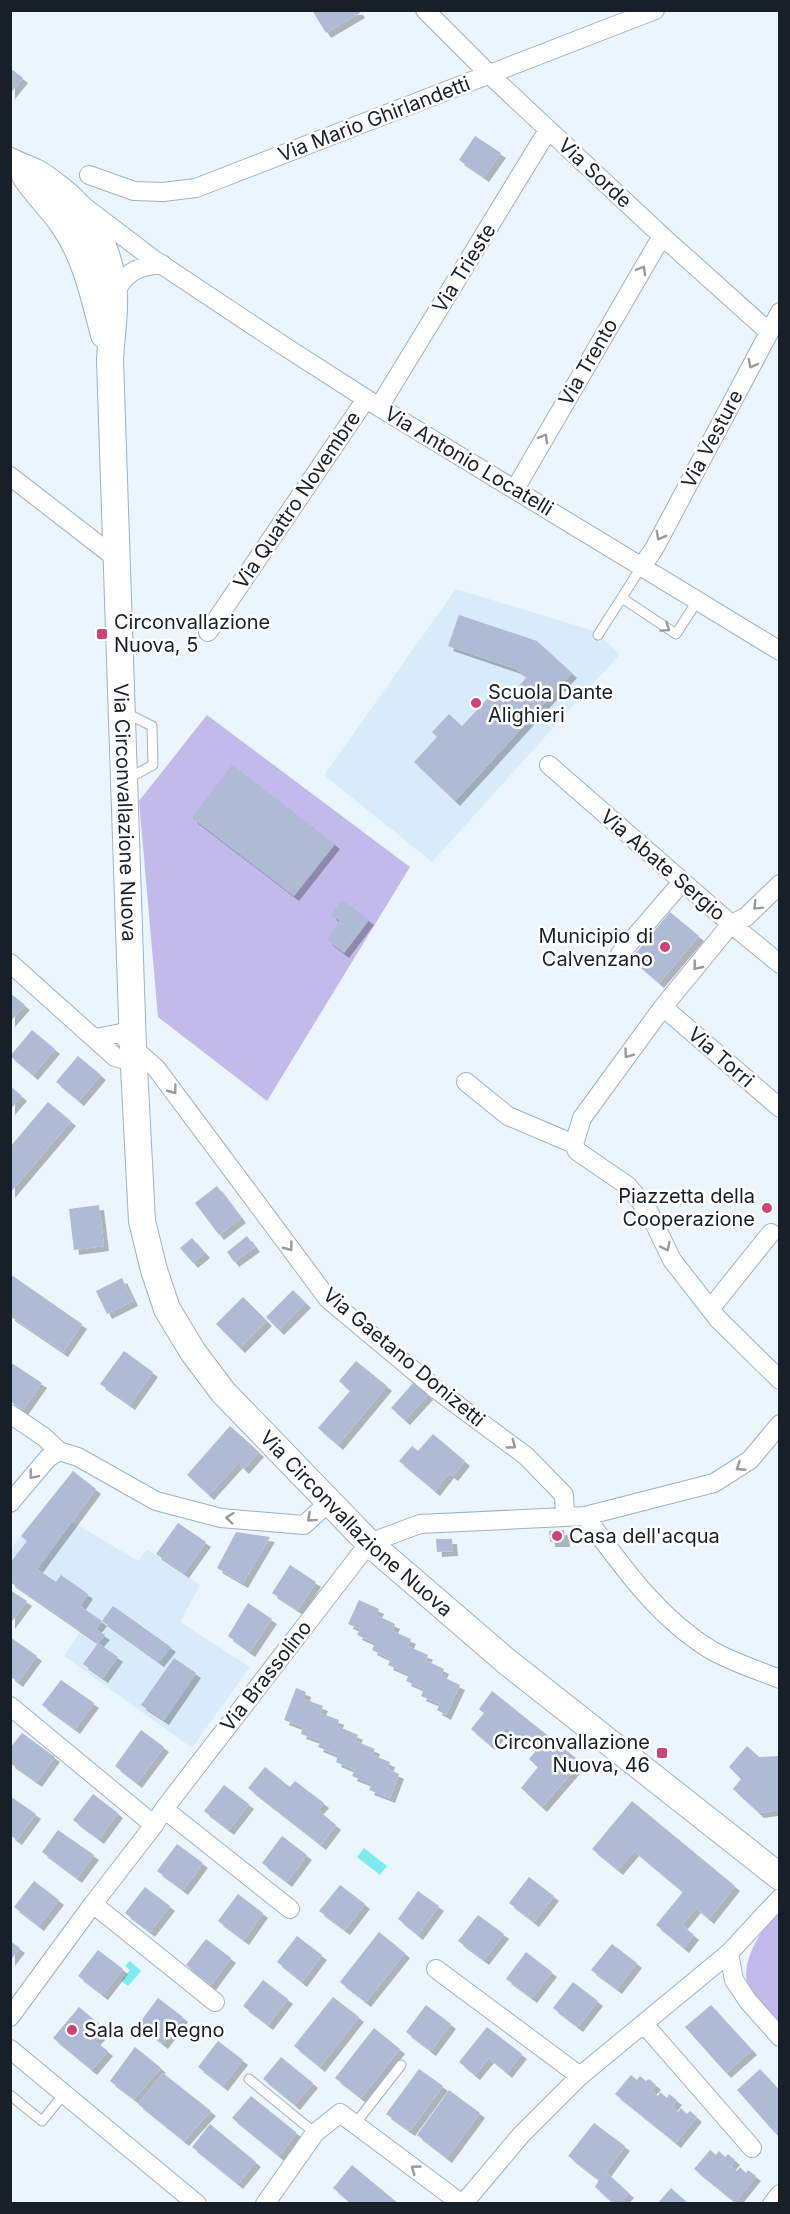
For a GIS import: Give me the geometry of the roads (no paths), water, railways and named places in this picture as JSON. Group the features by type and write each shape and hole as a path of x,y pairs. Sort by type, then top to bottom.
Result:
{"main road":[{"path":"14,163 36,172 69,198 83,228 90,281 110,360"},
{"path":"14,163 83,228 100,240 111,274 114,296 110,360"},
{"name":"Via Circonvallazione Nuova","path":"110,360 133,1048 142,1221 154,1270 167,1309 193,1352 223,1392 369,1543 506,1661 780,1877"}],"street":[{"name":"Via Sorde","path":"425,10 548,130 769,332"},
{"name":"Via Mario Ghirlandetti","path":"89,175 134,191 163,192 196,188 655,10"},
{"name":"Via Trieste","path":"372,403 548,130"},
{"name":"Via Antonio Locatelli","path":"83,228 158,262 372,403 780,651"},
{"name":"Via Trento","path":"515,489 662,236"},
{"name":"Via Antonio Locatelli","path":"104,251 126,252 158,262"},
{"path":"114,296 118,285 133,271 141,266 158,262"},
{"name":"Via Vesture","path":"642,566 654,549 780,312"},
{"name":"Via Quattro Novembre","path":"208,632 372,403"},
{"path":"10,476 117,559"},
{"name":"Via Abate Sergio","path":"549,765 682,882 780,964"},
{"path":"620,954 682,882"},
{"path":"780,884 746,917 731,924 663,1007 582,1118 574,1144 577,1151 628,1186 649,1212 672,1260 710,1309 780,1380"},
{"path":"10,963 96,1038 121,1033 133,1048"},
{"name":"Via Torri","path":"663,1007 780,1108"},
{"name":"Via Gaetano Donizetti","path":"133,1048 156,1068 328,1299 436,1390 526,1455 564,1495 566,1517"},
{"path":"466,1082 508,1116 574,1144"},
{"path":"710,1309 771,1233"},
{"path":"10,1414 44,1437 59,1451 78,1457 156,1501 221,1518 304,1525 329,1502"},
{"path":"369,1543 420,1524 585,1516 714,1483 750,1460 780,1424"},
{"path":"10,1503 48,1458 59,1451"},
{"path":"585,1516 653,1604 684,1631 712,1651 780,1679"},
{"name":"Via Brassolino","path":"10,2017 164,1809 369,1543"},
{"path":"10,1706 154,1825"},
{"path":"164,1809 290,1909"},
{"path":"265,2204 315,2133 340,2113 463,2204 520,2134 580,2076 729,1953 780,1898"},
{"path":"93,1904 215,2002"},
{"path":"729,1953 734,1980 748,2001 780,2037"},
{"path":"436,1969 580,2076"},
{"path":"644,2024 752,2148"},
{"path":"10,2049 197,2204"},
{"path":"772,2204 780,2194"}],"lane":[{"path":"598,635 642,566"},
{"path":"622,598 676,634 699,600"},
{"path":"355,2124 401,2065"},
{"path":"249,2079 315,2133"},
{"path":"10,2095 42,2121 64,2094"}],"water":[{"path":"364,1848 387,1866 380,1875 357,1857"},
{"path":"130,1961 141,1971 128,1986 121,1981 130,1970 125,1966"}],"place":[{"name":"Circonvallazione Nuova, 5","path":"102,634"},
{"name":"Scuola Dante Alighieri","path":"476,703"},
{"name":"Municipio di Calvenzano","path":"665,947"},
{"name":"Piazzetta della Cooperazione","path":"767,1208"},
{"name":"Casa dell'acqua","path":"557,1536"},
{"name":"Circonvallazione Nuova, 46","path":"662,1753"},
{"name":"Sala del Regno","path":"72,2030"}]}
